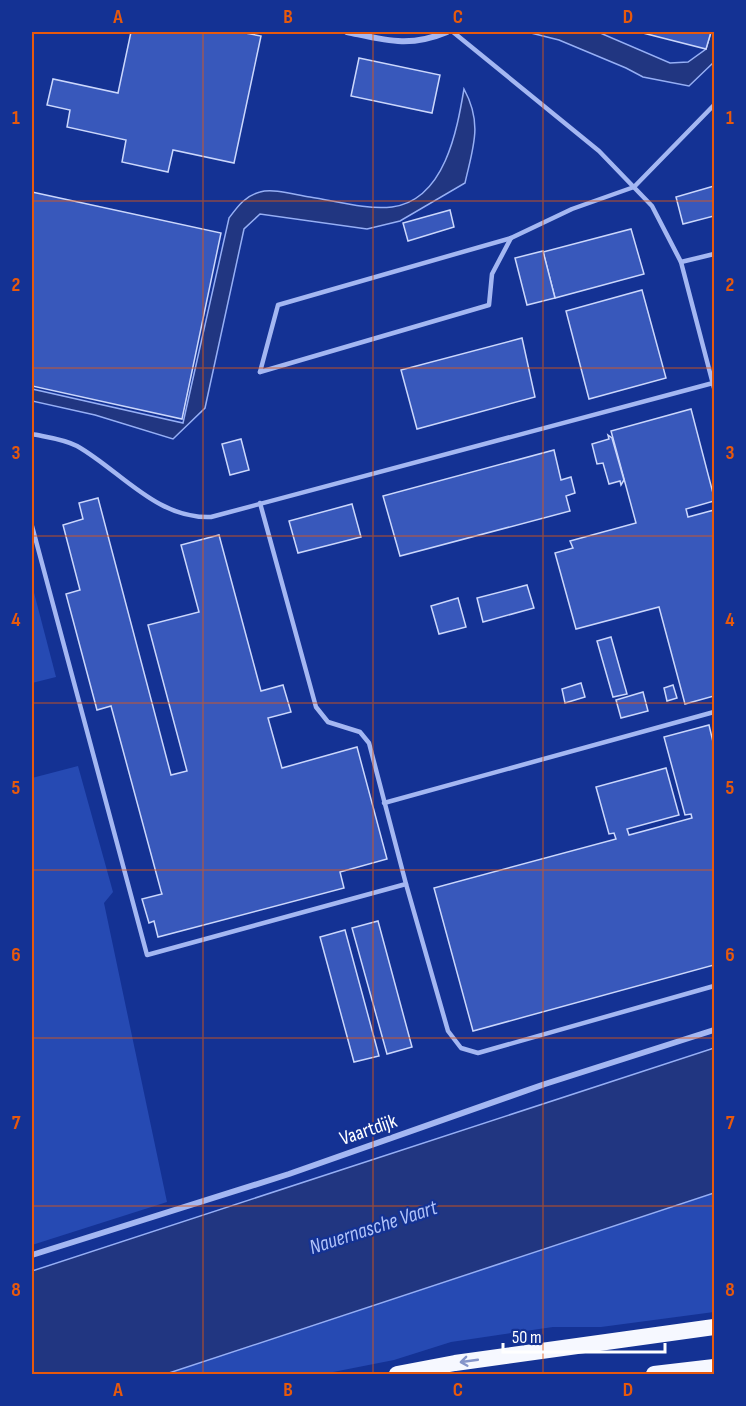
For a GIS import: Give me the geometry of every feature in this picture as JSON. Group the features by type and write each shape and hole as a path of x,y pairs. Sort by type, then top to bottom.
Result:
{"highway":[{"path":"397,1374 714,1327"},
{"path":"654,1374 714,1367"}],"street":[{"path":"347,32 403,43 430,39 447,32"},
{"name":"Vaartdijk","path":"32,1255 289,1174 545,1084 714,1030"}],"lane":[{"path":"32,434 75,445 140,492 176,514 194,518 211,517 714,386 681,262 652,206 599,151 453,32"},
{"path":"511,238 492,274 489,305 260,372 278,305 511,238 572,209 634,187 714,105"},
{"path":"681,262 714,254"},
{"path":"260,504 316,707 328,722 360,732 369,743 448,1031 461,1048 478,1053 714,986"},
{"path":"32,526 147,955 406,884"},
{"path":"384,803 714,712"}],"shaded area":[{"path":"32,585 56,677 32,683"},
{"path":"78,766 113,892 104,903 167,1202 32,1245 32,778"},
{"path":"714,1193 714,1312 601,1327 553,1327 451,1342 394,1360 323,1374 166,1374"}],"water":[{"path":"527,32 598,32 670,63 688,62 706,49 711,32 714,32 714,62 689,86 643,77 559,40"},
{"path":"464,89 470,102 475,125 475,136 465,183 400,221 367,229 260,214 244,229 205,408 173,439 95,415 32,401 32,389 183,423 229,218 236,209 250,196 265,191 285,192 351,205 382,208 410,202 425,191 445,161 452,143"},
{"name":"Nauernasche Vaart","path":"714,1048 714,1193 166,1374 32,1374 32,1271"}],"building":[{"path":"131,32 240,32 261,36 234,163 173,150 168,172 122,162 126,140 67,127 70,110 47,105 53,79 118,93"},
{"path":"639,32 711,32 706,49"},
{"path":"359,58 440,75 432,113 351,96"},
{"path":"714,186 714,216 683,224 676,197"},
{"path":"32,192 221,233 182,419 32,386"},
{"path":"450,210 454,227 408,241 403,223"},
{"path":"631,229 644,274 555,298 543,252"},
{"path":"543,251 555,298 527,305 515,258"},
{"path":"642,290 666,378 589,399 566,311"},
{"path":"522,338 535,397 417,429 401,370"},
{"path":"691,409 714,497 714,501 686,509 688,517 714,510 714,696 685,704 659,607 576,629 555,553 573,548 570,541 636,523 611,431"},
{"path":"608,435 612,438 624,480 621,485 620,481 609,484 603,463 597,464 592,444 609,439"},
{"path":"241,439 249,470 230,475 222,444"},
{"path":"554,450 561,480 571,477 575,493 566,496 570,511 400,556 383,496"},
{"path":"98,498 171,775 187,771 148,625 199,612 181,545 219,535 261,691 283,685 291,712 268,718 282,768 357,747 387,859 340,872 344,888 158,937 154,921 149,923 142,899 162,894 111,706 97,710 66,594 80,590 63,525 83,519 79,503"},
{"path":"352,504 361,537 298,553 289,521"},
{"path":"527,585 534,608 483,622 477,598"},
{"path":"458,598 466,627 439,634 431,606"},
{"path":"611,637 627,694 613,697 597,641"},
{"path":"581,683 585,697 565,703 562,689"},
{"path":"673,685 677,698 667,701 664,688"},
{"path":"643,692 648,711 621,718 616,700"},
{"path":"709,725 714,746 714,965 473,1031 434,888 616,839 614,833 609,834 596,787 666,768 679,815 627,829 629,835 692,818 691,814 685,815 664,737"},
{"path":"378,921 412,1047 387,1054 352,928"},
{"path":"345,930 379,1056 354,1062 320,937"}]}
